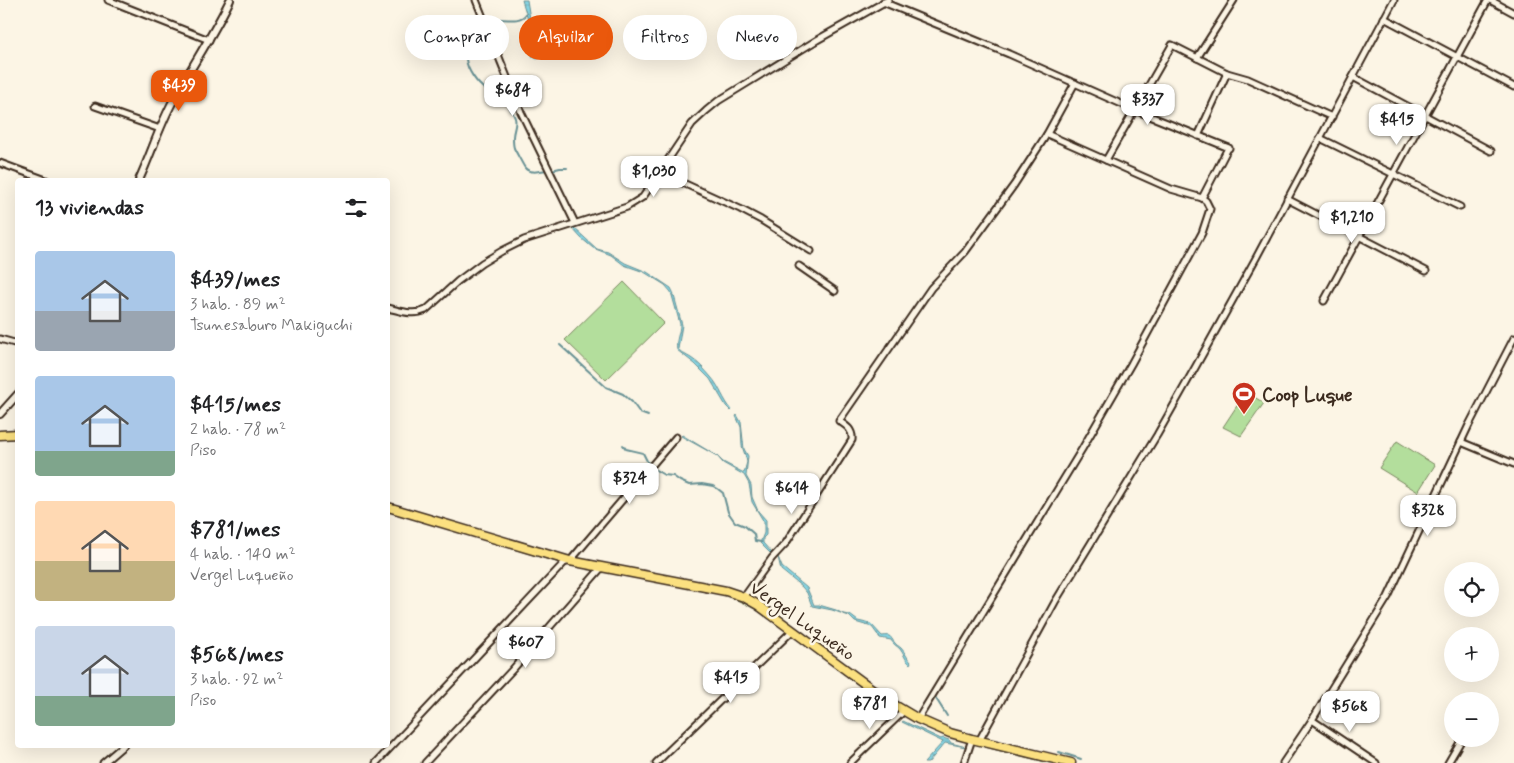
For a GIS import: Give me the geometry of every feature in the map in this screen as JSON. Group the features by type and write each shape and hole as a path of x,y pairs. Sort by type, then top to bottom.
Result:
{"main road":[{"path":"0,428 13,434"},
{"path":"0,435 13,434"},
{"name":"Vergel Luqueño","path":"390,508 570,561 726,591 758,605 891,703 918,719 975,740 1070,763"}],"street":[{"path":"108,0 209,40"},
{"path":"140,178 173,101 230,0"},
{"path":"476,0 521,112 575,223"},
{"path":"1197,58 1234,0"},
{"path":"964,763 975,740 1055,602 1162,427 1394,0"},
{"path":"1324,301 1489,0 1514,13"},
{"path":"390,308 408,313 426,310 458,281 502,251 524,240 627,206 643,196 692,124 718,101 885,1 1135,110 1228,148 1202,198"},
{"path":"1384,18 1514,87"},
{"path":"1106,160 1172,46 1227,73 1248,79 1332,117"},
{"path":"1198,136 1227,73"},
{"path":"1353,77 1491,151"},
{"path":"744,598 772,558 786,543 852,440 850,429 840,421 844,413 931,288 965,252 1014,184 1046,134 1075,83"},
{"path":"95,106 160,130"},
{"path":"918,719 1082,449 1131,364 1202,232 1210,212 1210,205 1202,198 1171,189 1046,134"},
{"path":"1320,138 1460,207"},
{"path":"0,163 41,178"},
{"path":"659,172 740,209 811,251"},
{"path":"1287,199 1426,270"},
{"path":"799,266 836,291"},
{"path":"1283,763 1312,720 1388,597 1461,442 1514,338"},
{"path":"0,340 15,343"},
{"path":"0,414 15,397"},
{"path":"376,763 564,563 570,561 676,437"},
{"path":"1461,442 1514,464"},
{"path":"425,763 513,669 602,566"},
{"path":"656,763 793,630"},
{"path":"850,763 904,711"},
{"path":"1312,720 1376,763"},
{"path":"1448,763 1457,747"},
{"path":"103,763 120,748"}],"green space":[{"path":"624,282 664,323 606,380 565,340"},
{"name":"Coop Luque","path":"1246,392 1264,403 1241,436 1223,427"},
{"path":"1397,441 1435,465 1418,492 1379,468"},
{"path":"390,511 564,562 713,591 737,598 756,608 871,692 966,741 1054,763 973,744 918,723 874,696 767,617 737,600 713,592 563,564"}],"water":[{"path":"522,0 527,0 529,15 527,15"},
{"path":"573,227 597,249 608,252 625,263 647,272 671,288 682,325 678,349 697,362 711,377 731,411 710,379 677,350 680,324 671,292 665,285 644,272 624,265 611,255 593,248 581,238"},
{"path":"737,415 741,422 744,449 748,456 746,476 751,485 752,497 758,511 766,520 766,535 763,538 763,543 771,554 760,543 764,533 764,522 752,502 749,484 744,475 723,463 717,456 723,462 744,473 747,462 742,446 741,427"},
{"path":"682,435 717,456 681,436"},
{"path":"778,557 782,567 807,588 814,605 836,610 842,614 812,606 807,593 802,587 781,570"},
{"path":"844,614 850,615 858,621 871,624 882,636 890,636 895,644 904,651 911,662 910,664 891,640 880,638 872,627 855,622"},
{"path":"903,721 941,739 943,738 951,743 966,747 945,743 928,763 924,763 943,742"}],"waterway":[{"path":"526,14 512,20 488,19 483,21 472,37 466,58 468,68 476,80 486,90 504,99 511,110 515,118 514,147 525,168 532,172 547,170"},
{"path":"552,170 567,168"},
{"path":"560,345 606,387 623,394 640,413 648,416"},
{"path":"623,445 626,449 643,453 648,463"},
{"path":"654,469 664,475 673,476 689,485 702,484 718,489 723,493 728,512 735,522 745,526 754,534 755,541 761,542"},
{"path":"935,697 947,716"},
{"path":"1059,752 1081,759"}],"place":[{"name":"Coop Luque","path":"1244,415"}]}
